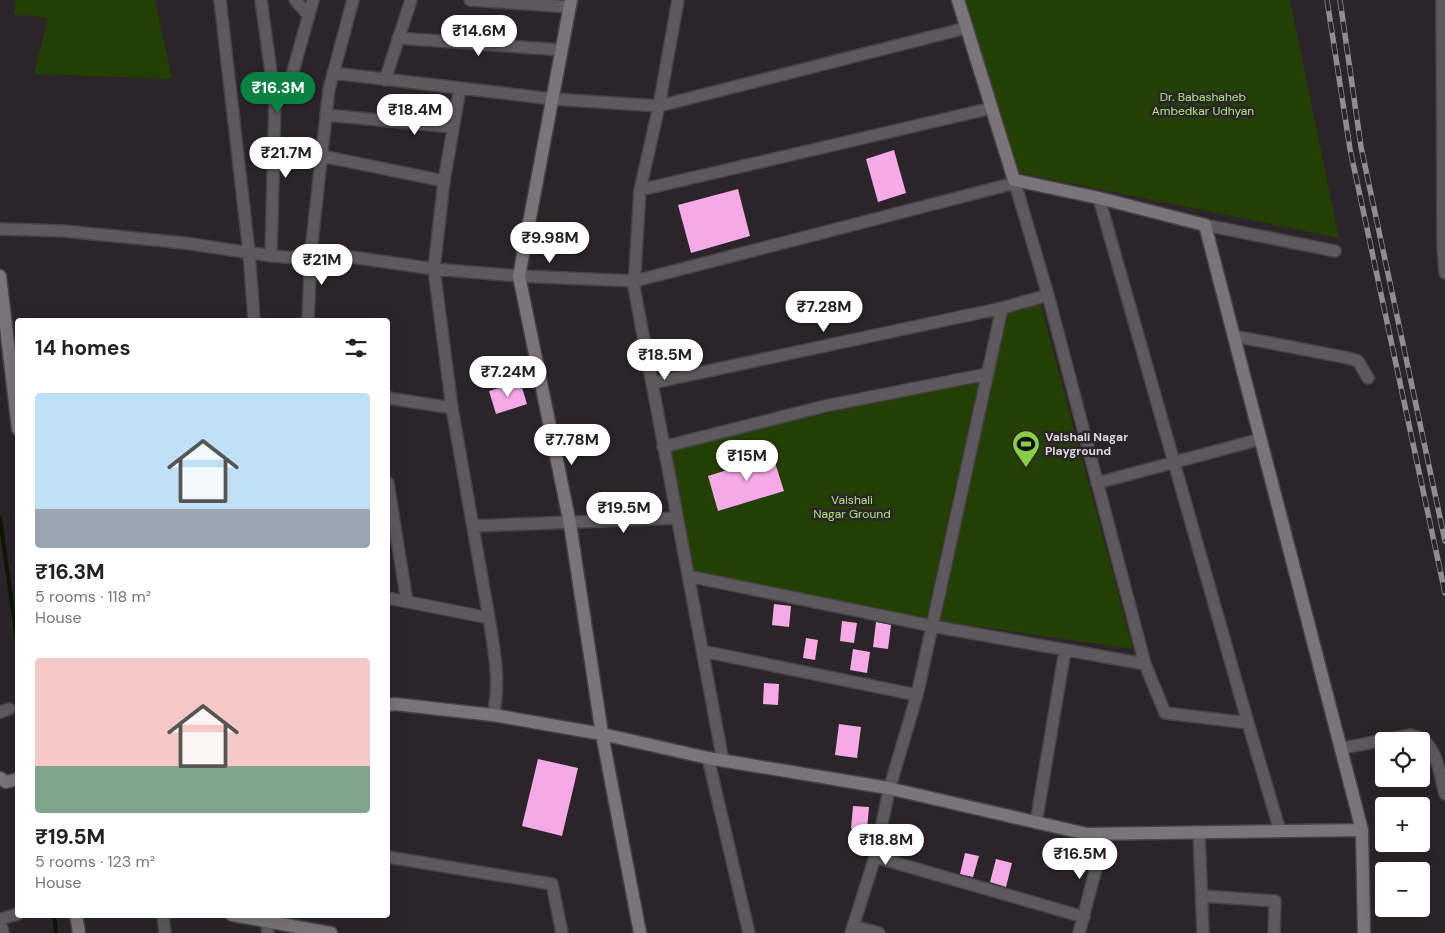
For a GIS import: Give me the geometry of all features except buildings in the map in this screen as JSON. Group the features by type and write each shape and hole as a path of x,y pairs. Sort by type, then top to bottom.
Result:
{"street":[{"path":"220,0 249,252 254,318"},
{"path":"260,0 275,102 271,256"},
{"path":"295,0 309,16"},
{"path":"275,102 290,82 313,0"},
{"path":"308,318 311,255 326,115 333,73 353,0"},
{"path":"385,80 411,0"},
{"path":"470,0 570,4 519,276 570,524 602,734 640,933"},
{"path":"678,0 640,190 634,286 723,761"},
{"path":"958,0 1015,181 1048,296 1145,664 1165,713 1248,722"},
{"path":"1442,0 1445,273"},
{"path":"333,73 553,99 658,106 966,28"},
{"path":"398,38 562,50"},
{"path":"460,89 444,181 434,269 452,408 496,658 497,698 493,715"},
{"path":"640,190 992,108"},
{"path":"326,115 453,127"},
{"path":"322,156 444,181"},
{"path":"0,229 64,231 185,243 271,256 311,255 434,269 519,276 635,281 1015,181 1099,198 1205,225 1335,251"},
{"path":"1099,198 1280,831"},
{"path":"1205,225 1343,748 1362,830 1364,933"},
{"path":"0,276 15,404"},
{"path":"652,383 1002,308 1048,296"},
{"path":"879,933 852,929 875,857 889,790 917,695 1002,308"},
{"path":"1234,336 1358,361 1368,378"},
{"path":"663,448 825,406 987,374"},
{"path":"390,398 452,408"},
{"path":"1097,483 1260,439"},
{"path":"390,496 407,602"},
{"path":"473,526 570,524 677,518"},
{"path":"688,576 932,626 1145,664"},
{"path":"390,598 489,618"},
{"path":"1036,823 1065,650"},
{"path":"702,651 917,695"},
{"path":"390,705 493,715 602,734 723,761 889,790 1087,834 1362,830"},
{"path":"1343,748 1410,735 1421,737 1429,744 1435,757 1445,794"},
{"path":"708,758 749,933"},
{"path":"1199,832 1203,933"},
{"path":"1080,933 1105,834"},
{"path":"390,857 552,884 562,933"},
{"path":"875,857 1084,917"},
{"path":"1203,896 1275,901 1274,933"},
{"path":"3,933 0,919 15,915"},
{"path":"76,918 78,933"},
{"path":"163,918 165,933"},
{"path":"246,918 331,933"}],"green space":[{"path":"16,0 155,0 172,79 34,74 48,18 14,14"},
{"name":"Dr. Babashaheb Ambedkar Udhyan","path":"964,0 1290,0 1339,238 1015,172"},
{"name":"Vaishali Nagar Playground","path":"1039,298 1133,649 941,621 993,315"},
{"name":"Vaishali Nagar Ground","path":"979,380 926,620 689,574 666,449"}],"waterway":[{"path":"0,518 15,626"},
{"path":"54,918 56,933"}],"railway":[{"path":"1327,0 1350,149 1445,593"},
{"path":"1340,0 1361,147 1445,541"}],"place":[{"name":"Vaishali Nagar Playground","path":"1026,468"}]}
